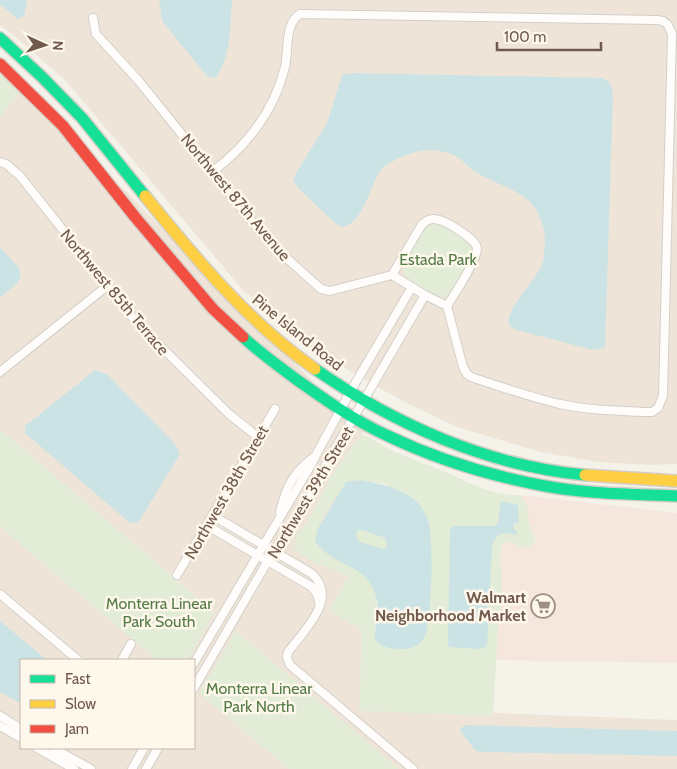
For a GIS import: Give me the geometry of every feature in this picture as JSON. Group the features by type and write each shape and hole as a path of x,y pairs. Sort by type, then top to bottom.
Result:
{"main road":[{"name":"Pine Island Road","path":"0,38 24,59 82,118 152,206 231,298 266,331 303,360 350,392 397,418 458,445 492,456 546,470 587,476 677,481"},
{"path":"0,64 63,126 213,309 257,350 340,410 385,435 425,452 514,479 544,486 586,492 677,496"}],"street":[{"path":"212,172 232,157 246,142 262,122 271,106 285,67 292,15 304,13 657,20 671,22 663,396 660,410 652,412 600,410 561,404 525,395 467,374 463,367 447,306 477,255 480,246 471,238 441,220 429,217 421,226 392,275 447,306"},
{"name":"Northwest 87th Avenue","path":"94,18 96,34 138,80 258,229 281,254 315,285 328,292 392,275"},
{"name":"Northwest 85th Terrace","path":"0,162 6,164 20,176 136,322 184,372 229,414 258,437"},
{"path":"0,372 107,286"},
{"name":"Northwest 39th Street","path":"195,661 264,546 350,392 412,287"},
{"name":"Northwest 39th Street","path":"195,686 274,552 304,508 320,480 326,464 425,295"},
{"name":"Northwest 38th Street","path":"177,575 274,408"},
{"path":"212,515 311,573 319,580 322,591 319,607 315,617 288,652 287,658 290,665 413,769"},
{"path":"206,525 312,587 318,596 319,607"},
{"path":"0,594 77,659"},
{"path":"123,659 131,644"},
{"path":"0,716 20,728"},
{"path":"0,726 20,737"},
{"path":"39,749 74,769"},
{"path":"55,749 91,769"},
{"path":"132,769 143,749"},
{"path":"146,769 157,749"}],"shaded area":[{"path":"0,0 677,0 677,464 651,465 597,462 541,452 457,427 406,403 306,346 242,289 66,81 0,25"},
{"path":"0,71 31,95 340,409 363,423 368,708 677,720 677,769 0,769"},
{"path":"520,495 677,513 677,663 496,660 502,568 499,565 501,546 507,541 524,548 530,547 535,543 536,538 527,518 527,505"}],"green space":[{"path":"0,74 19,92 0,117"},
{"name":"Estada Park","path":"431,223 454,232 471,244 473,248 472,256 450,293 444,297 438,297 407,278 402,269 403,263 424,228"},
{"name":"Monterra Linear Park South","path":"0,429 214,612 189,659 156,659 0,527"},
{"path":"362,436 368,436 396,452 481,488 510,495 520,495 527,505 529,523 536,540 530,547 524,548 507,541 501,546 499,564 502,568 501,610 499,610 493,716 359,711 362,630 329,611 348,576 312,561 295,550 297,535 307,523 331,477","holes":["355,480 387,484 403,650 374,631 377,606 371,583 360,571 325,552 315,541 319,525 346,483"]},
{"path":"358,530 385,538 387,545 385,549 359,542 356,535"},
{"name":"Monterra Linear Park North","path":"236,631 399,769 289,769 199,693"}],"water":[{"path":"0,0 27,0 24,16 18,19 0,4"},
{"path":"159,0 232,0 228,49 216,78 207,76 162,21"},
{"path":"354,73 603,78 611,84 613,95 605,348 593,350 517,330 509,326 511,312 543,262 545,241 543,225 528,200 474,171 456,156 439,151 425,150 389,163 377,176 366,202 357,217 343,227 336,224 299,189 293,180 327,123 342,75"},
{"path":"0,247 19,268 21,275 18,282 0,298"},
{"path":"95,370 107,374 176,445 180,454 138,523 130,523 25,433 25,426"},
{"path":"360,480 399,490 419,504 427,517 431,544 429,617 424,638 413,647 402,649 388,648 375,639 377,601 373,588 359,572 332,557 315,541 317,530 346,482","holes":["358,530 385,538 387,545 385,549 359,542 356,535"]},
{"path":"501,501 518,505 519,523 514,523 513,528 517,531 517,535 504,533 498,535 492,547 487,646 481,649 449,647 450,529 453,526 495,526 498,523"},
{"path":"0,621 46,659 20,659 20,703 0,692"},
{"path":"465,725 677,731 677,756 476,751 459,730"}],"traffic: fast":[{"path":"0,38 82,118 145,196"},
{"path":"243,337 293,377 350,416 405,444 444,459 504,477 561,489 677,496"},
{"path":"315,369 377,408 443,439 513,462 585,475"}],"traffic: slow":[{"path":"145,196 204,266 245,310 267,331 315,369"},
{"path":"585,475 677,481"}],"traffic: jam":[{"path":"0,64 63,126 135,217 213,309 243,337"}],"place":[{"name":"Walmart Neighborhood Market","path":"543,606"}]}
